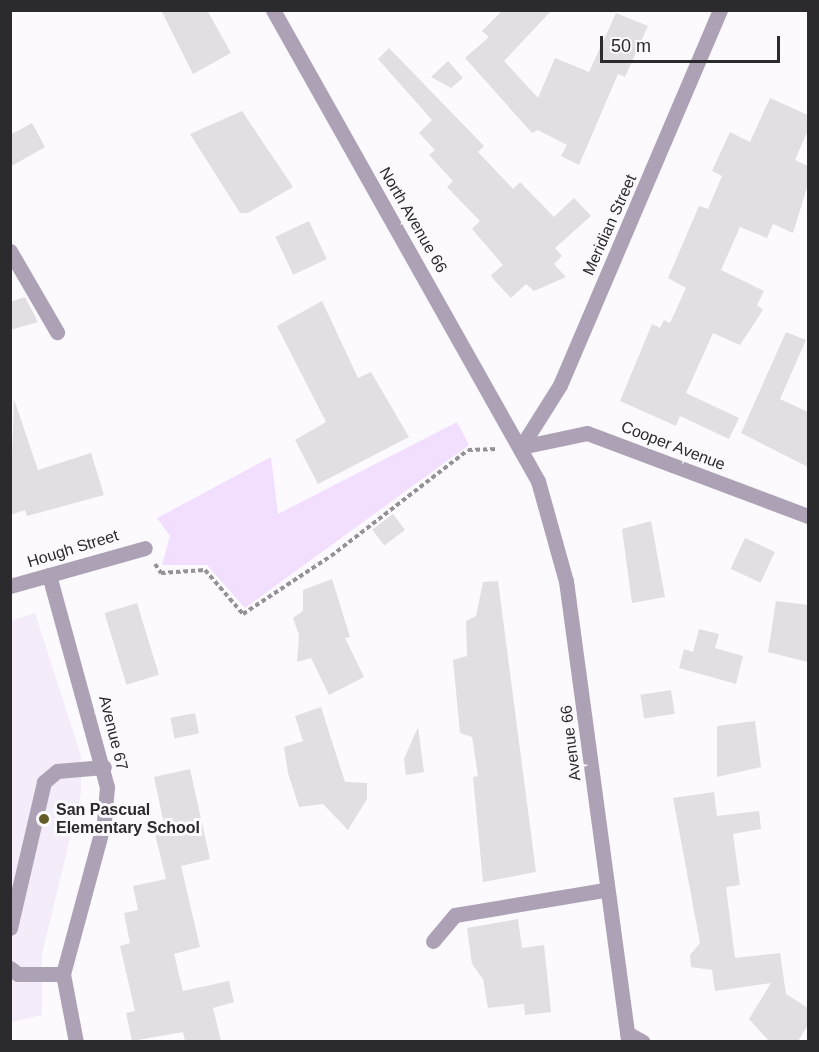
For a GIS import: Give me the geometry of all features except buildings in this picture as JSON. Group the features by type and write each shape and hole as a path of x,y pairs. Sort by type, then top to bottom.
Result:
{"street":[{"name":"North Avenue 66","path":"273,10 521,447"},
{"name":"Meridian Street","path":"521,447 560,385 720,10"},
{"path":"10,251 57,332"},
{"name":"Cooper Avenue","path":"521,447 587,433 808,516"},
{"name":"Avenue 66","path":"521,447 538,480 566,581 605,890 628,1037"},
{"name":"Hough Street","path":"10,586 145,548"},
{"name":"Avenue 67","path":"49,575 104,767 104,822 63,974 76,1041"},
{"path":"10,928 44,782 57,771 104,767"},
{"path":"433,941 455,915 605,890"},
{"path":"10,968 18,974 63,974"},
{"path":"628,1037 643,1041"}],"path":[{"path":"145,548 160,573 206,570 243,614 331,556 468,450 521,447"}],"shaded area":[{"path":"457,422 469,445 245,608 207,565 162,565 170,536 157,518 271,457 278,514"},
{"name":"San Pascual Elementary School","path":"35,613 81,756 81,793 42,954 42,1015 11,1022 10,621"}],"place":[{"name":"San Pascual Elementary School","path":"44,819"}]}
